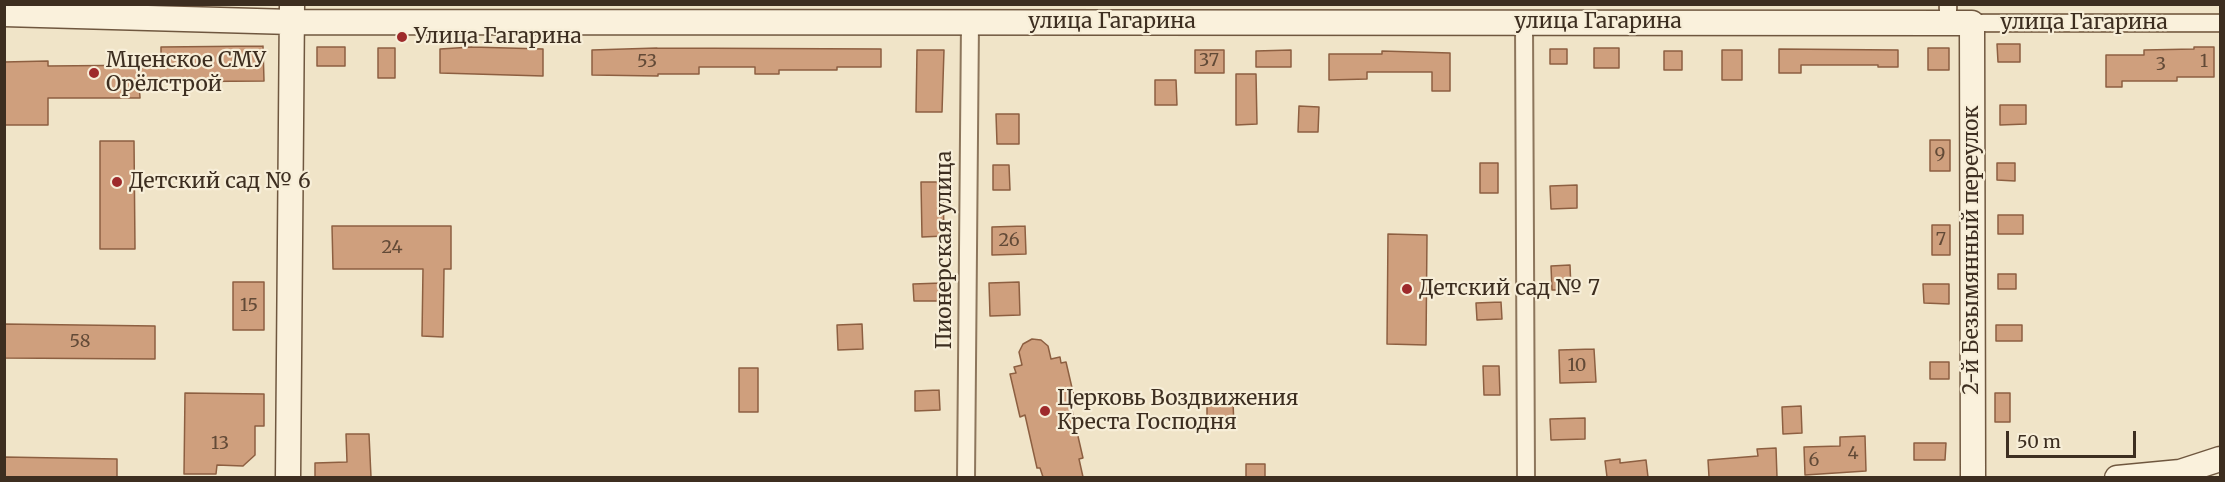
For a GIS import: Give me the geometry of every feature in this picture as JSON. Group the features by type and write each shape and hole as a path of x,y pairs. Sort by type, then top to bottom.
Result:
{"main road":[{"name":"улица Гагарина","path":"4,14 292,13 970,22 1524,22 1948,14 1972,23"},
{"path":"288,477 292,13"},
{"name":"2-й Безымянный переулок","path":"1972,23 1973,477"},
{"path":"2117,477 2180,472 2220,459"}],"street":[{"name":"Пионерская улица","path":"966,477 970,22"},
{"path":"1524,22 1526,477"},
{"name":"улица Гагарина","path":"1972,23 2220,23"}],"building":[{"path":"1997,44 2020,44 2020,62 1998,62"},
{"path":"263,46 264,81 139,82 140,98 48,98 48,125 4,125 4,62 48,61 48,66 161,65 161,47"},
{"path":"317,47 345,47 345,66 317,66"},
{"path":"472,47 543,49 543,76 440,73 440,49"},
{"path":"2194,47 2214,47 2214,77 2177,77 2177,81 2122,81 2122,87 2106,87 2106,55 2144,55 2144,50 2194,49"},
{"path":"378,48 395,48 395,78 378,78"},
{"path":"1594,48 1619,48 1619,68 1594,68"},
{"path":"1928,48 1949,48 1949,70 1928,70"},
{"path":"881,49 881,67 779,70 779,74 755,74 755,67 699,67 699,74 592,75 592,50"},
{"path":"1550,49 1567,49 1567,64 1550,64"},
{"path":"1779,49 1898,50 1898,67 1801,65 1801,73 1779,73"},
{"path":"917,50 944,50 942,112 916,112"},
{"path":"1195,50 1224,50 1224,73 1195,73"},
{"path":"1291,50 1291,67 1256,67 1256,51"},
{"path":"1722,50 1742,50 1742,80 1722,80"},
{"path":"1382,51 1450,53 1450,91 1432,91 1432,72 1367,72 1367,79 1329,80 1329,54 1382,54"},
{"path":"1664,51 1682,51 1682,70 1664,70"},
{"path":"1236,74 1256,74 1257,124 1236,125"},
{"path":"1155,80 1176,80 1177,105 1155,105"},
{"path":"2000,105 2026,105 2026,124 2000,125"},
{"path":"1299,106 1319,107 1318,132 1298,132"},
{"path":"996,114 1019,114 1019,144 997,144"},
{"path":"1930,140 1950,140 1950,171 1930,171"},
{"path":"100,141 134,141 135,249 100,249"},
{"path":"1480,163 1498,163 1498,193 1480,193"},
{"path":"1997,163 2015,163 2015,181 1997,180"},
{"path":"993,165 1009,165 1010,190 993,190"},
{"path":"921,182 943,182 944,236 922,237"},
{"path":"1577,185 1577,208 1551,209 1550,186"},
{"path":"1998,215 2023,215 2023,234 1998,234"},
{"path":"1932,225 1950,225 1950,255 1932,255"},
{"path":"332,226 451,226 451,269 444,269 443,337 422,336 423,269 333,269"},
{"path":"1025,226 1026,254 992,255 992,227"},
{"name":"Детский сад № 7","path":"1388,234 1427,235 1426,345 1387,344"},
{"path":"1570,265 1571,290 1552,290 1551,266"},
{"path":"1998,274 2016,274 2016,289 1998,289"},
{"path":"233,282 264,282 264,330 233,330"},
{"path":"1019,282 1020,315 990,316 989,283"},
{"path":"942,283 943,301 914,301 913,284"},
{"path":"1923,284 1949,284 1949,304 1924,303"},
{"path":"1501,302 1502,319 1477,320 1476,303"},
{"path":"4,324 155,326 155,359 4,358"},
{"path":"862,324 863,349 838,350 837,325"},
{"path":"1996,325 2022,325 2022,341 1996,341"},
{"name":"Церковь Воздвижения Креста Господня","path":"1032,339 1041,340 1048,346 1051,359 1060,357 1061,363 1066,362 1076,405 1071,406 1083,458 1079,459 1083,477 1043,477 1040,468 1037,468 1025,415 1020,417 1010,374 1016,373 1014,367 1022,365 1019,352 1023,344"},
{"path":"1594,349 1596,382 1560,383 1559,350"},
{"path":"1930,362 1949,362 1949,379 1930,379"},
{"path":"1483,366 1499,366 1500,395 1484,395"},
{"path":"739,368 758,368 758,412 739,412"},
{"path":"939,390 940,410 915,411 915,391"},
{"path":"185,393 264,394 264,426 255,426 255,455 243,466 217,465 216,474 184,474"},
{"path":"1995,393 2010,393 2010,422 1995,422"},
{"path":"1207,401 1233,401 1234,428 1220,428 1220,419 1207,420"},
{"path":"1801,406 1802,433 1783,434 1782,407"},
{"path":"1585,418 1585,439 1551,440 1550,419"},
{"path":"346,434 369,434 371,477 315,477 315,463 347,462"},
{"path":"1865,436 1866,471 1805,475 1804,447 1840,446 1840,437"},
{"path":"1914,443 1946,443 1945,460 1914,460"},
{"path":"1776,448 1777,477 1709,477 1708,460 1758,456 1757,449"},
{"path":"4,457 117,459 117,477 4,477"},
{"path":"1620,459 1620,463 1646,460 1648,477 1607,477 1605,461"},
{"path":"1246,464 1265,464 1265,477 1246,477"}],"place":[{"name":"Улица Гагарина","path":"402,37"},
{"name":"Мценское СМУ Орёлстрой","path":"94,73"},
{"name":"Детский сад № 6","path":"117,182"},
{"name":"Детский сад № 7","path":"1407,289"},
{"name":"Церковь Воздвижения Креста Господня","path":"1045,411"}]}
